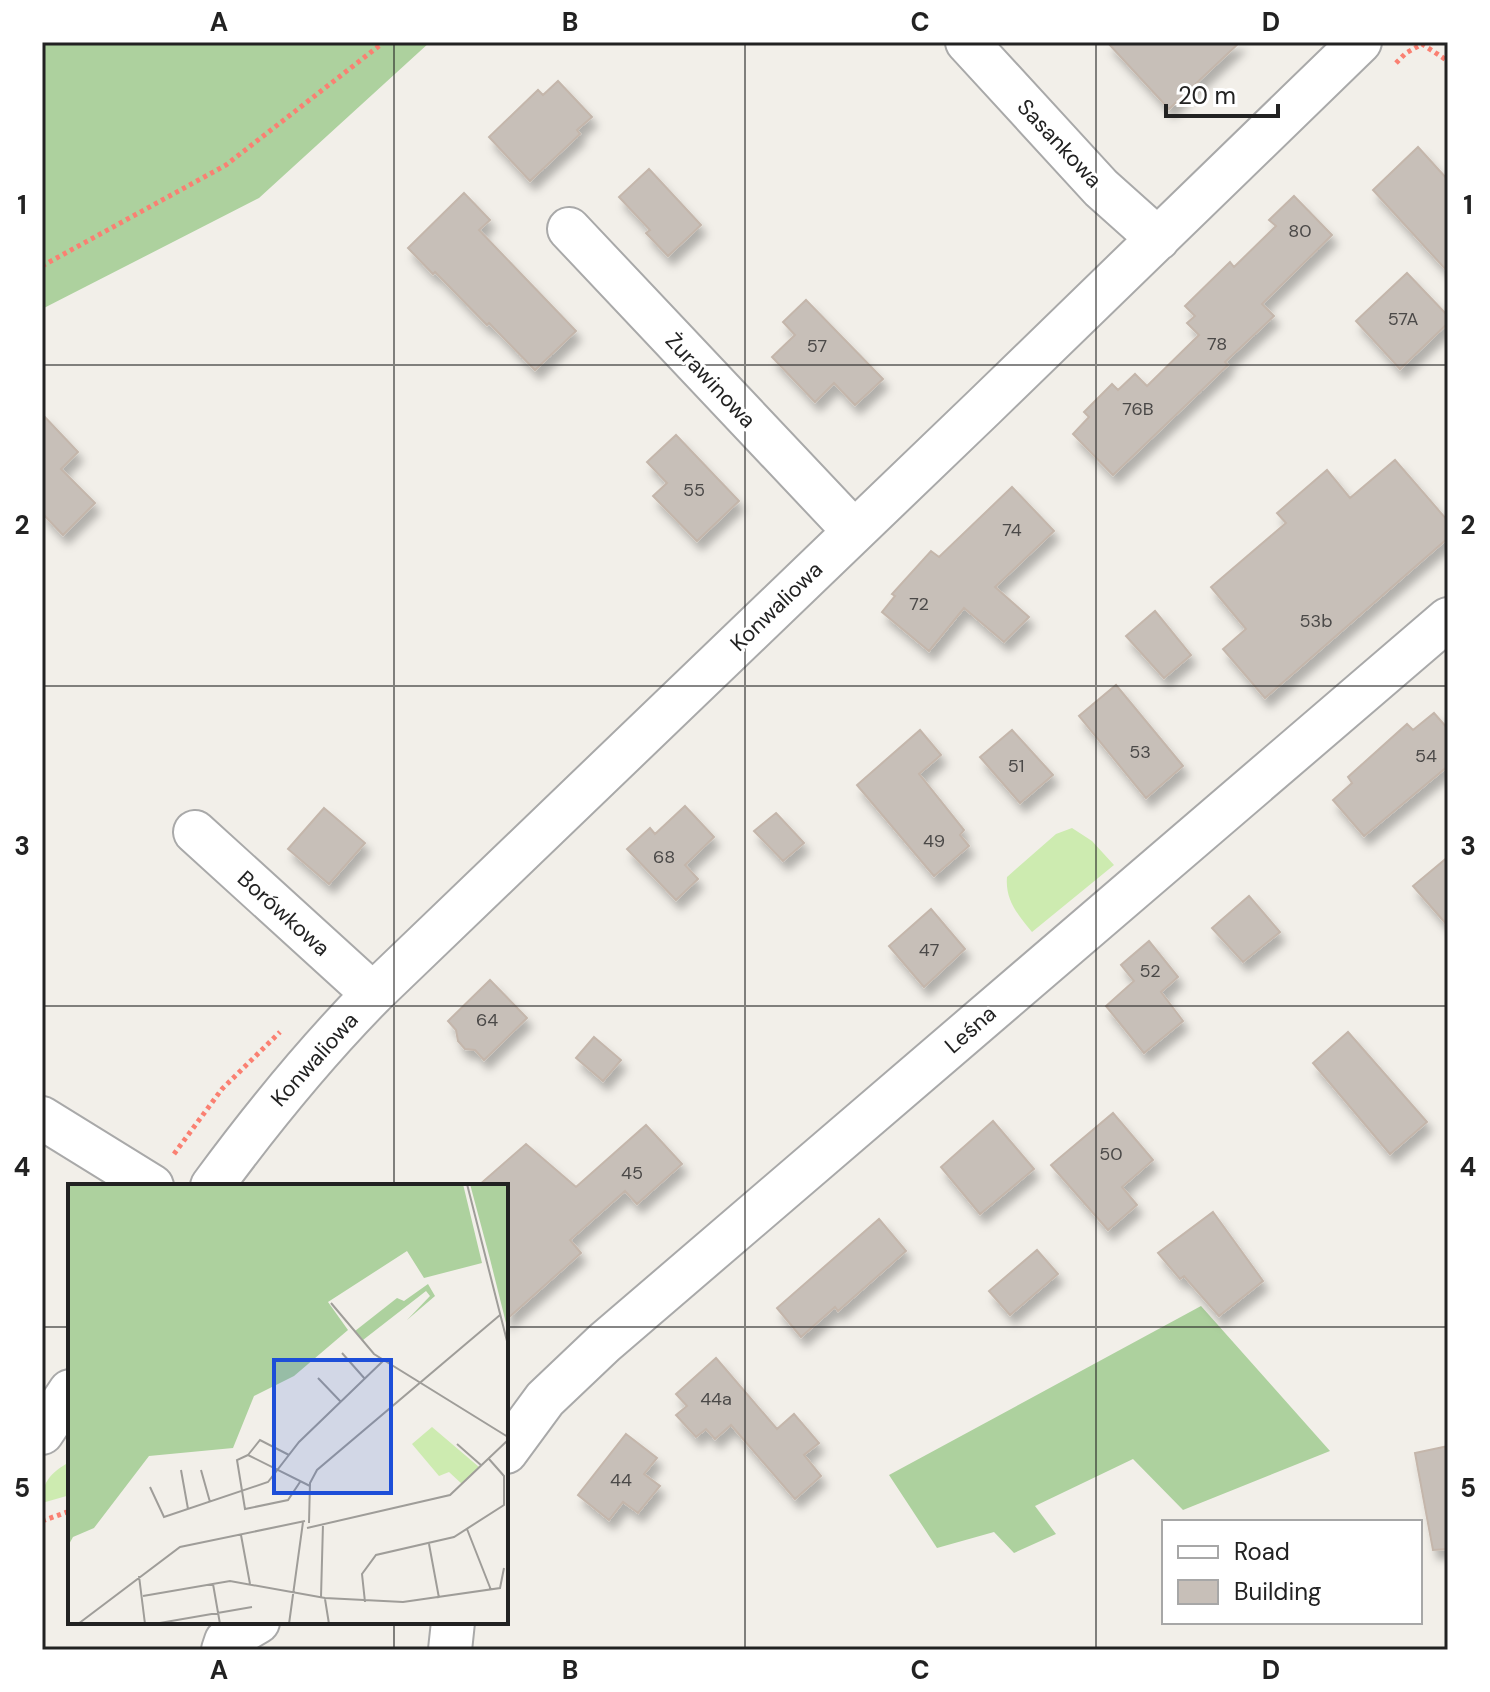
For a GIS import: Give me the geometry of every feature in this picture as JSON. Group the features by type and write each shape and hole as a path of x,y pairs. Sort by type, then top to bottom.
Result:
{"street":[{"name":"Sasankowa","path":"967,42 1101,188 1158,239"},
{"name":"Konwaliowa","path":"214,1184 286,1088 373,994 1360,42"},
{"name":"Żurawinowa","path":"569,229 854,531"},
{"name":"Leśna","path":"508,1449 545,1399 604,1343 1448,619"},
{"name":"Borówkowa","path":"195,832 373,994"},
{"path":"42,1118 149,1184"},
{"path":"223,1650 226,1641 255,1624"},
{"path":"450,1650 453,1624"}],"path":[{"path":"42,266 226,165 384,42"},
{"path":"42,1521 68,1512"}],"green space":[{"path":"42,42 430,42 259,198 42,309"},
{"path":"1072,828 1092,841 1114,865 1032,932 1010,900 1007,877 1056,834"},
{"path":"1201,1306 1330,1451 1183,1510 1133,1459 1035,1506 1056,1534 1014,1553 994,1532 937,1548 889,1475"},
{"path":"68,1464 68,1496 42,1503 43,1490 55,1472"}],"building":[{"path":"1107,42 1240,42 1169,109"},
{"path":"558,81 592,117 577,130 580,134 530,181 489,137 538,90 543,95"},
{"path":"1418,147 1448,180 1448,272 1373,190"},
{"path":"649,169 701,225 668,256 646,233 650,230 619,197"},
{"path":"464,193 490,220 479,230 576,331 535,370 408,248"},
{"path":"1294,196 1332,235 1262,304 1274,316 1225,362 1228,365 1113,475 1073,434 1089,417 1084,412 1112,384 1118,390 1135,374 1147,386 1199,335 1187,323 1195,316 1185,306 1230,262 1234,267 1276,226 1269,220"},
{"path":"1407,273 1448,316 1448,323 1400,369 1356,321"},
{"path":"806,300 883,379 855,405 834,383 815,402 772,357 795,335 783,322"},
{"path":"42,414 78,452 61,469 95,503 63,535 42,513"},
{"path":"676,435 739,501 697,541 653,496 667,483 647,462"},
{"path":"1395,460 1448,521 1448,538 1265,698 1223,649 1246,629 1211,587 1286,523 1277,513 1327,470 1350,498"},
{"path":"1012,487 1054,531 995,587 1029,617 1004,642 964,608 929,651 882,612 895,596 892,594 931,551 939,557"},
{"path":"1155,611 1191,655 1164,678 1126,636"},
{"path":"1116,685 1183,766 1146,798 1079,716"},
{"path":"1434,713 1448,729 1448,766 1364,836 1333,800 1352,783 1348,777 1407,724 1413,730"},
{"path":"920,730 941,755 919,774 964,830 960,835 969,846 934,876 857,785"},
{"path":"1012,730 1053,775 1020,803 980,757"},
{"path":"685,806 714,837 685,865 698,879 676,900 627,849 650,828 655,834"},
{"path":"324,808 365,843 329,884 288,849"},
{"path":"776,813 804,843 783,861 754,831"},
{"path":"1448,857 1448,926 1413,886"},
{"path":"1249,896 1280,932 1243,962 1212,928"},
{"path":"931,909 965,949 924,987 889,946"},
{"path":"1149,941 1178,977 1161,992 1183,1021 1144,1053 1106,1006 1134,981 1121,965"},
{"path":"490,980 527,1018 484,1060 475,1050 465,1049 448,1021"},
{"path":"1348,1032 1427,1122 1390,1154 1313,1063"},
{"path":"594,1037 621,1060 603,1081 576,1058"},
{"path":"1113,1113 1153,1160 1122,1187 1137,1205 1108,1230 1051,1165"},
{"path":"993,1121 1034,1169 980,1214 941,1167"},
{"path":"646,1125 682,1164 637,1204 625,1191 570,1240 581,1253 508,1318 508,1184 480,1184 526,1144 576,1187"},
{"path":"1213,1212 1263,1281 1219,1316 1184,1276 1180,1279 1158,1253"},
{"path":"879,1219 906,1251 838,1311 835,1307 801,1337 777,1308"},
{"path":"1037,1250 1058,1274 1010,1315 989,1291"},
{"path":"716,1358 777,1429 794,1414 819,1443 804,1455 821,1476 795,1499 731,1425 715,1439 706,1429 696,1437 676,1415 687,1406 676,1394"},
{"path":"626,1434 657,1458 644,1474 660,1486 638,1513 623,1502 609,1520 578,1495"},
{"path":"1448,1446 1448,1549 1433,1550 1415,1453"}]}
